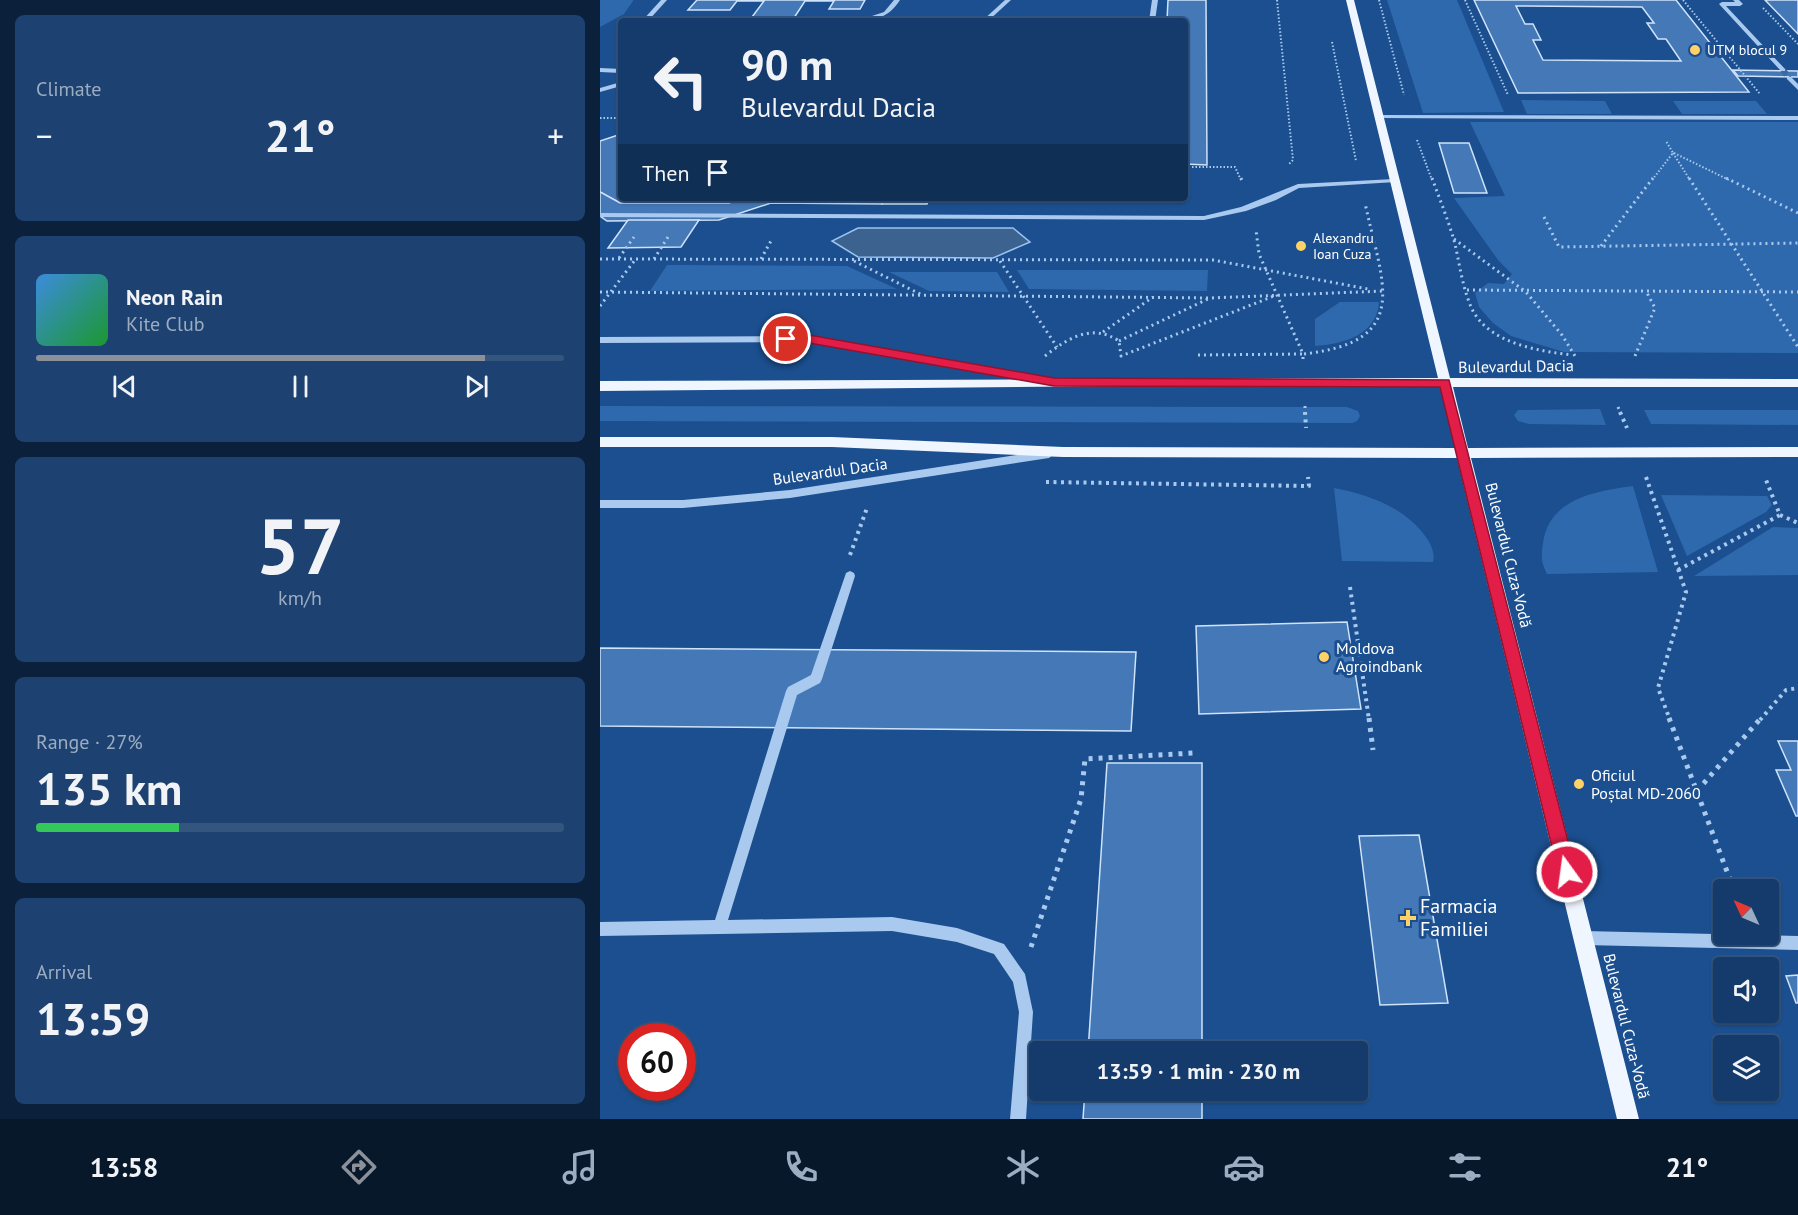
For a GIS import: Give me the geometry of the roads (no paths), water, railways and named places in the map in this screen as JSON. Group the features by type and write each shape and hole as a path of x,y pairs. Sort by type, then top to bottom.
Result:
{"main road":[{"name":"Bulevardul Cuza-Vodă","path":"1350,0 1628,1119"},
{"name":"Bulevardul Dacia","path":"600,386 839,386 1054,382 1798,383"},
{"name":"Bulevardul Dacia","path":"600,442 832,442 1063,452 1462,454 1798,452"}],"street":[{"path":"648,18 664,0"},
{"path":"874,18 884,16 893,8 897,0"},
{"path":"988,18 1008,0"},
{"path":"1152,18 1155,0"},
{"path":"1736,0 1740,4 1722,4 1782,70"},
{"path":"600,70 618,71"},
{"path":"1789,78 1798,88"},
{"path":"600,90 618,85"},
{"path":"1379,117 1798,118"},
{"path":"600,215 1204,218 1254,206 1298,186 1394,181"},
{"name":"Bulevardul Dacia","path":"600,340 809,339 1054,382"},
{"name":"Bulevardul Dacia","path":"600,504 683,504 790,494 1063,452"},
{"path":"719,928 792,691 816,679 848,570"},
{"path":"600,929 892,924 957,935 999,950 1020,979 1026,1012 1018,1119"},
{"path":"1584,938 1798,943"}],"tunnel":[{"path":"1783,70 1789,78"}],"place":[{"name":"UTM blocul 9","path":"1695,50"},
{"name":"Alexandru Ioan Cuza","path":"1301,246"},
{"name":"Moldova Agroindbank","path":"1324,657"},
{"name":"Oficiul Poștal MD-2060","path":"1579,784"},
{"name":"Farmacia Familiei","path":"1408,918"}]}
